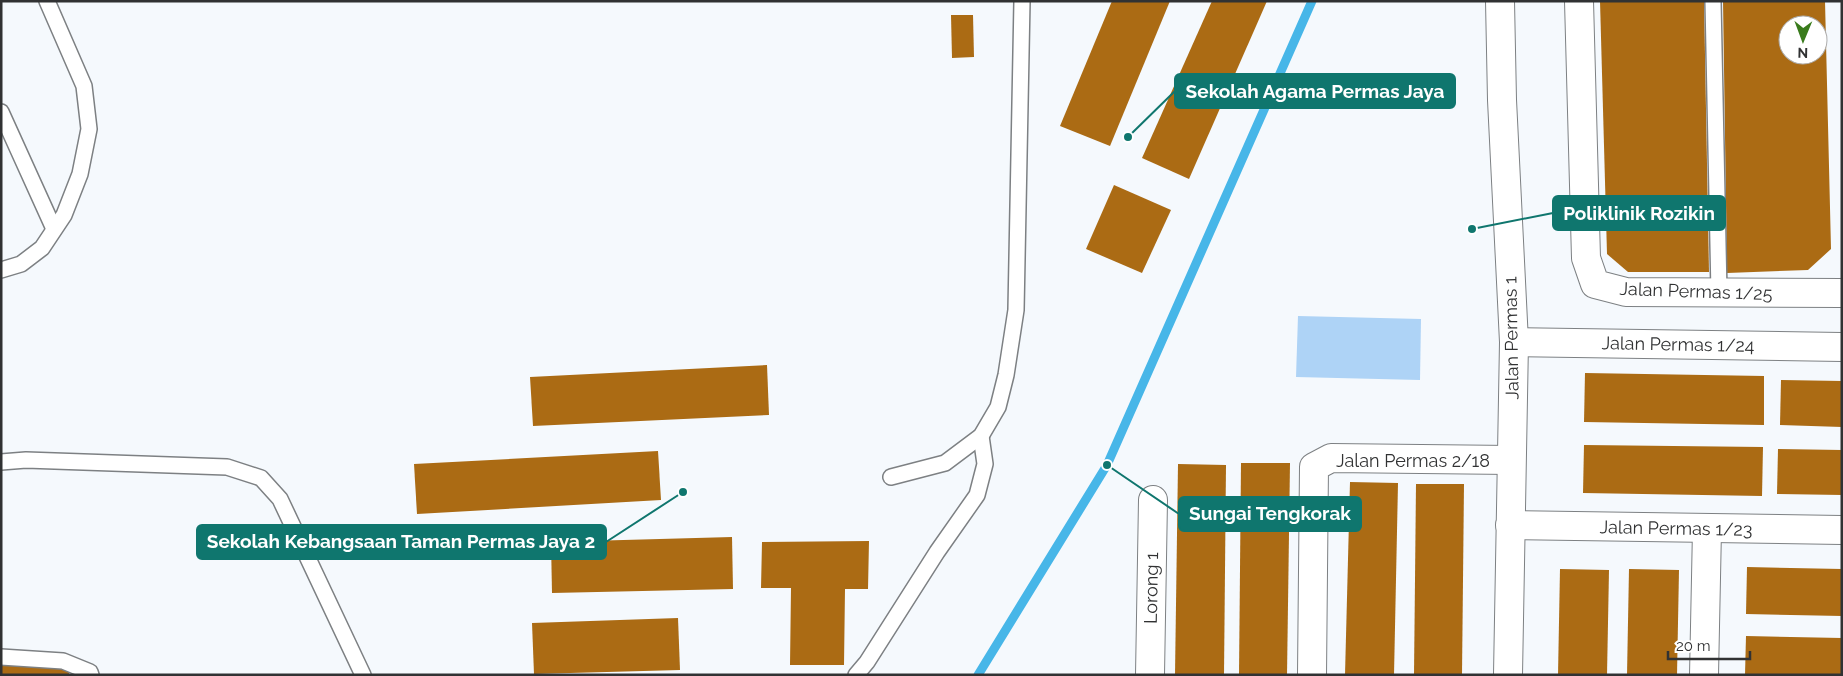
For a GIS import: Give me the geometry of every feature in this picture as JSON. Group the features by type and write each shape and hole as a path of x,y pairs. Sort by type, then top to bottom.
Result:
{"street":[{"name":"Jalan Permas 1","path":"1500,1 1502,100 1514,342 1508,675"},
{"name":"Jalan Permas 1/25","path":"1579,1 1586,258 1595,284 1626,292 1842,293"},
{"name":"Jalan Permas 1/24","path":"1514,342 1842,347"},
{"name":"Jalan Permas 2/18","path":"1312,675 1314,467 1331,458 1511,460"},
{"name":"Lorong 1","path":"1150,675 1153,500"},
{"name":"Jalan Permas 1/23","path":"1510,525 1842,530"},
{"path":"1704,675 1707,529"}],"lane":[{"path":"1,270 21,264 42,248 64,215 80,174 90,129 84,86 47,1"},
{"path":"891,477 945,463 981,436 998,407 1006,375 1016,310 1022,1"},
{"path":"1713,1 1719,293"},
{"path":"1,112 54,229"},
{"path":"856,675 867,662 977,494 985,464 981,436"},
{"path":"1,462 26,460 227,467 261,478 280,499 363,675"},
{"path":"1,657 63,661 90,672 91,675"}],"shaded area":[{"path":"1298,316 1421,319 1420,380 1296,377"}],"building":[{"path":"1112,1 1170,1 1110,146 1060,126"},
{"path":"1212,1 1267,1 1189,179 1142,158"},
{"path":"1600,1 1704,1 1709,272 1628,272 1607,254"},
{"path":"1723,1 1825,1 1825,15 1778,15 1778,65 1827,65 1831,249 1808,270 1727,273"},
{"path":"951,15 973,15 974,57 952,58"},
{"path":"1114,185 1171,210 1142,273 1086,249"},
{"path":"767,365 769,415 533,426 530,377"},
{"path":"1585,373 1764,376 1764,425 1584,422"},
{"path":"1781,380 1842,381 1842,427 1780,425"},
{"path":"1584,445 1763,447 1762,496 1583,493"},
{"path":"1778,449 1842,450 1842,495 1777,494"},
{"path":"658,451 661,500 417,514 414,464"},
{"path":"1241,463 1290,463 1287,675 1239,675"},
{"path":"1178,464 1226,465 1224,675 1175,675"},
{"path":"1350,482 1398,483 1394,675 1345,675"},
{"path":"1416,484 1464,484 1462,675 1414,675"},
{"path":"732,537 733,589 552,593 551,542"},
{"path":"869,541 868,589 845,589 844,665 790,665 791,588 761,588 762,542"},
{"path":"1747,567 1842,569 1842,616 1746,614"},
{"path":"1560,569 1609,570 1607,675 1558,675"},
{"path":"1629,569 1679,570 1677,675 1627,675"},
{"path":"678,618 680,670 534,674 532,623"},
{"path":"1746,636 1842,638 1842,675 1745,675"},
{"path":"1,663 70,666 69,675 1,675"}],"waterway":[{"path":"978,675 1107,465 1312,1"}],"place":[{"name":"Sekolah Agama Permas Jaya","path":"1128,137"},
{"name":"Poliklinik Rozikin","path":"1472,229"},
{"name":"Sungai Tengkorak","path":"1107,465"},
{"name":"Sekolah Kebangsaan Taman Permas Jaya 2","path":"683,492"}]}
